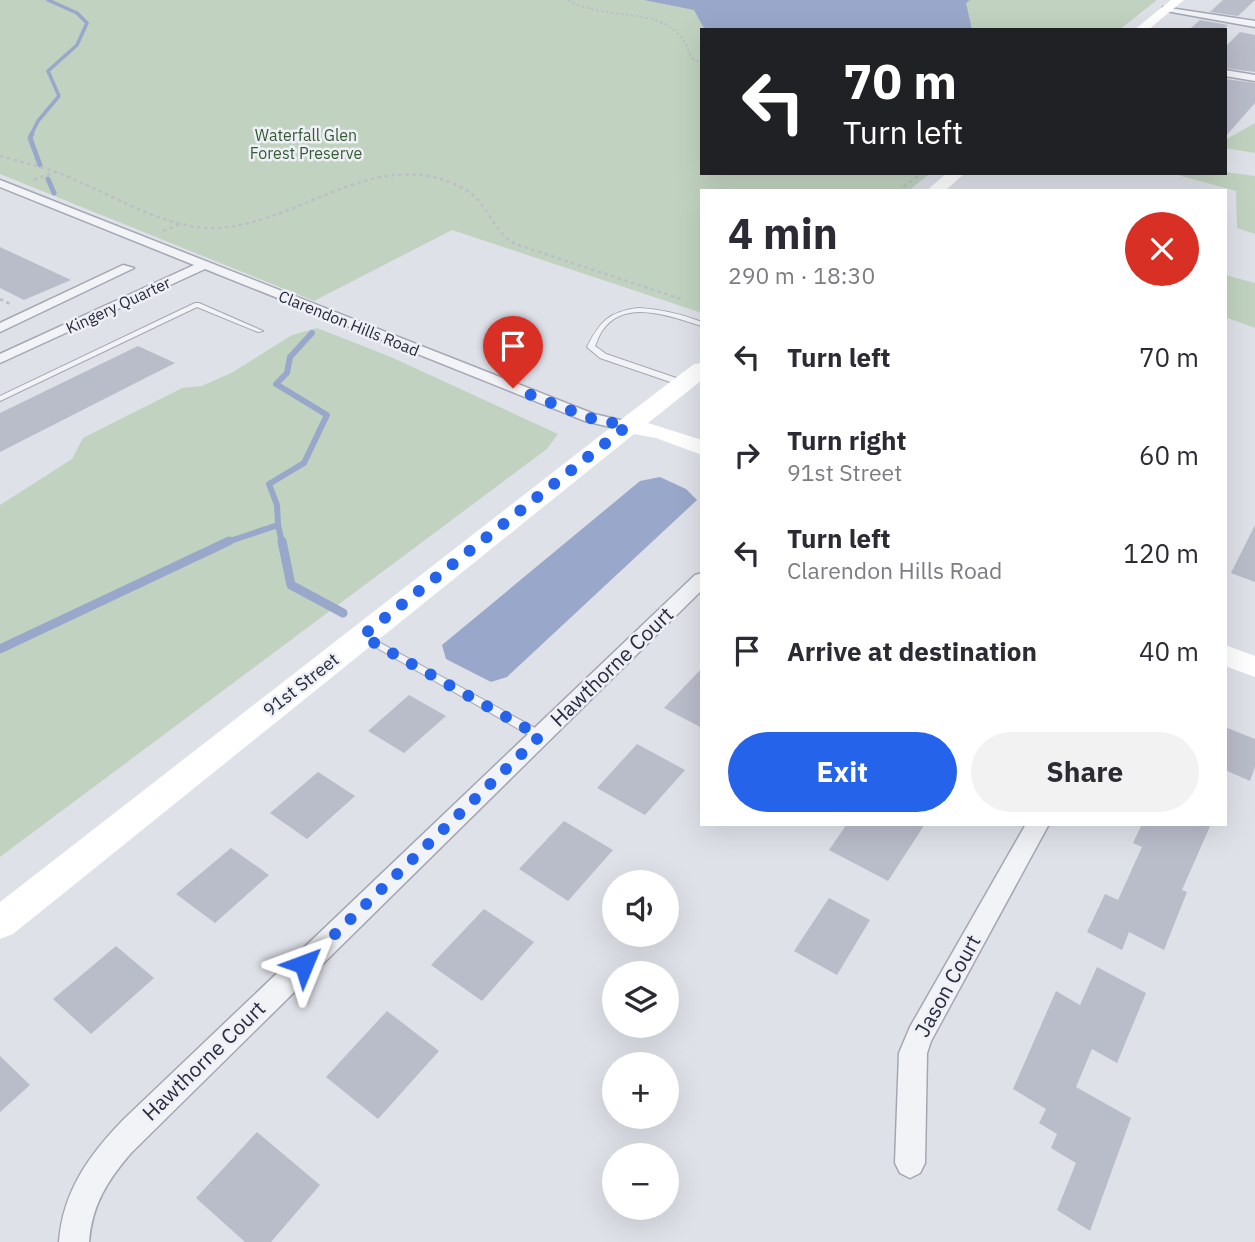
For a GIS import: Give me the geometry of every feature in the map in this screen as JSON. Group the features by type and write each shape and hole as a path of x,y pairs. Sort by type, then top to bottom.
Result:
{"main road":[{"path":"1142,28 1178,0"},
{"path":"937,189 954,175"},
{"name":"91st Street","path":"0,923 700,371"},
{"name":"Clarendon Hills Road","path":"627,426 661,432 700,447"},
{"path":"1227,656 1255,667"}],"street":[{"path":"1166,9 1255,24"},
{"path":"1227,73 1255,78"},
{"name":"Clarendon Hills Road","path":"0,183 590,418 627,426"},
{"name":"Kingery Quarter","path":"0,359 204,265"},
{"name":"Kingery Quarter","path":"0,329 128,268"},
{"name":"Kingery Quarter","path":"0,329 31,344"},
{"name":"Hawthorne Court","path":"74,1242 73,1221 94,1171 158,1105 700,581"},
{"name":"Jason Court","path":"910,1163 913,1053 919,1036 1037,826"}],"lane":[{"path":"0,399 197,304 260,331"},
{"path":"683,384 603,356 590,347 594,336 605,323 636,308 650,308 700,323"},
{"path":"362,636 540,736"}],"path":[{"path":"568,0 578,6 654,18 672,25 680,37 687,41 691,58 700,63"},
{"path":"0,156 56,172 180,224 200,229 247,222 371,178 398,175 432,177 471,192 484,205 495,228 518,246 577,262 690,302"},
{"path":"901,189 919,175"}],"green space":[{"name":"Waterfall Glen Forest Preserve","path":"0,0 1157,0 1122,28 700,28 700,175 928,175 911,189 700,189 700,312 452,230 314,301 0,174"},
{"path":"1255,123 1255,153 1227,148 1227,139"},
{"path":"1227,172 1255,176 1255,234 1237,228 1236,191 1178,175 1227,175"},
{"path":"1227,276 1255,283 1255,328 1227,318"},
{"path":"317,328 391,357 558,434 547,449 0,857 0,505 72,459 83,438 182,388 202,386 233,372 292,335"}],"water":[{"path":"644,0 970,0 966,3 972,28 704,28 694,10"},
{"path":"660,477 686,489 697,500 507,677 491,682 446,659 442,645 640,481"}],"building":[{"path":"1223,0 1255,0 1238,16 1210,12"},
{"path":"1200,20 1228,25 1224,28 1191,28"},
{"path":"1240,32 1255,35 1255,72 1227,68 1227,45"},
{"path":"1227,79 1255,83 1255,103 1227,135"},
{"path":"0,247 71,280 24,300 0,288"},
{"path":"138,346 175,363 0,452 0,413"},
{"path":"1255,525 1255,582 1231,573"},
{"path":"700,670 700,727 664,708"},
{"path":"409,695 446,716 404,753 368,731"},
{"path":"1227,728 1255,739 1255,767 1250,781 1227,771"},
{"path":"637,744 685,770 645,815 597,788"},
{"path":"318,772 355,796 307,839 270,813"},
{"path":"564,821 613,850 568,901 519,869"},
{"path":"846,826 924,826 888,881 829,850"},
{"path":"1141,826 1210,826 1182,890 1187,892 1164,950 1129,932 1122,950 1087,932 1105,894 1118,900 1142,847 1133,843"},
{"path":"231,848 269,875 215,923 176,894"},
{"path":"829,898 870,920 837,975 794,951"},
{"path":"484,909 534,942 482,1001 431,965"},
{"path":"116,946 154,978 91,1034 53,999"},
{"path":"1097,967 1146,993 1117,1063 1092,1049 1076,1087 1131,1118 1090,1231 1057,1210 1076,1163 1051,1148 1057,1134 1039,1123 1046,1109 1013,1089 1056,991 1080,1005"},
{"path":"387,1011 439,1051 378,1119 326,1077"},
{"path":"0,1056 30,1085 0,1112"},
{"path":"257,1132 320,1185 271,1242 245,1242 196,1198"}],"waterway":[{"path":"31,135 38,121 59,96 48,71 77,45 87,23 77,13 48,0"},
{"path":"32,134 30,138 40,165"},
{"path":"48,179 54,193"},
{"path":"278,525 277,505 269,484 304,463 327,415 276,384 287,373 290,357 312,333"},
{"path":"227,542 278,525"},
{"path":"278,525 282,543"},
{"path":"282,541 291,585 343,613"},
{"path":"0,649 227,542"}],"route":[{"path":"304,964 540,736 362,636 627,426 590,418 513,388"}]}
